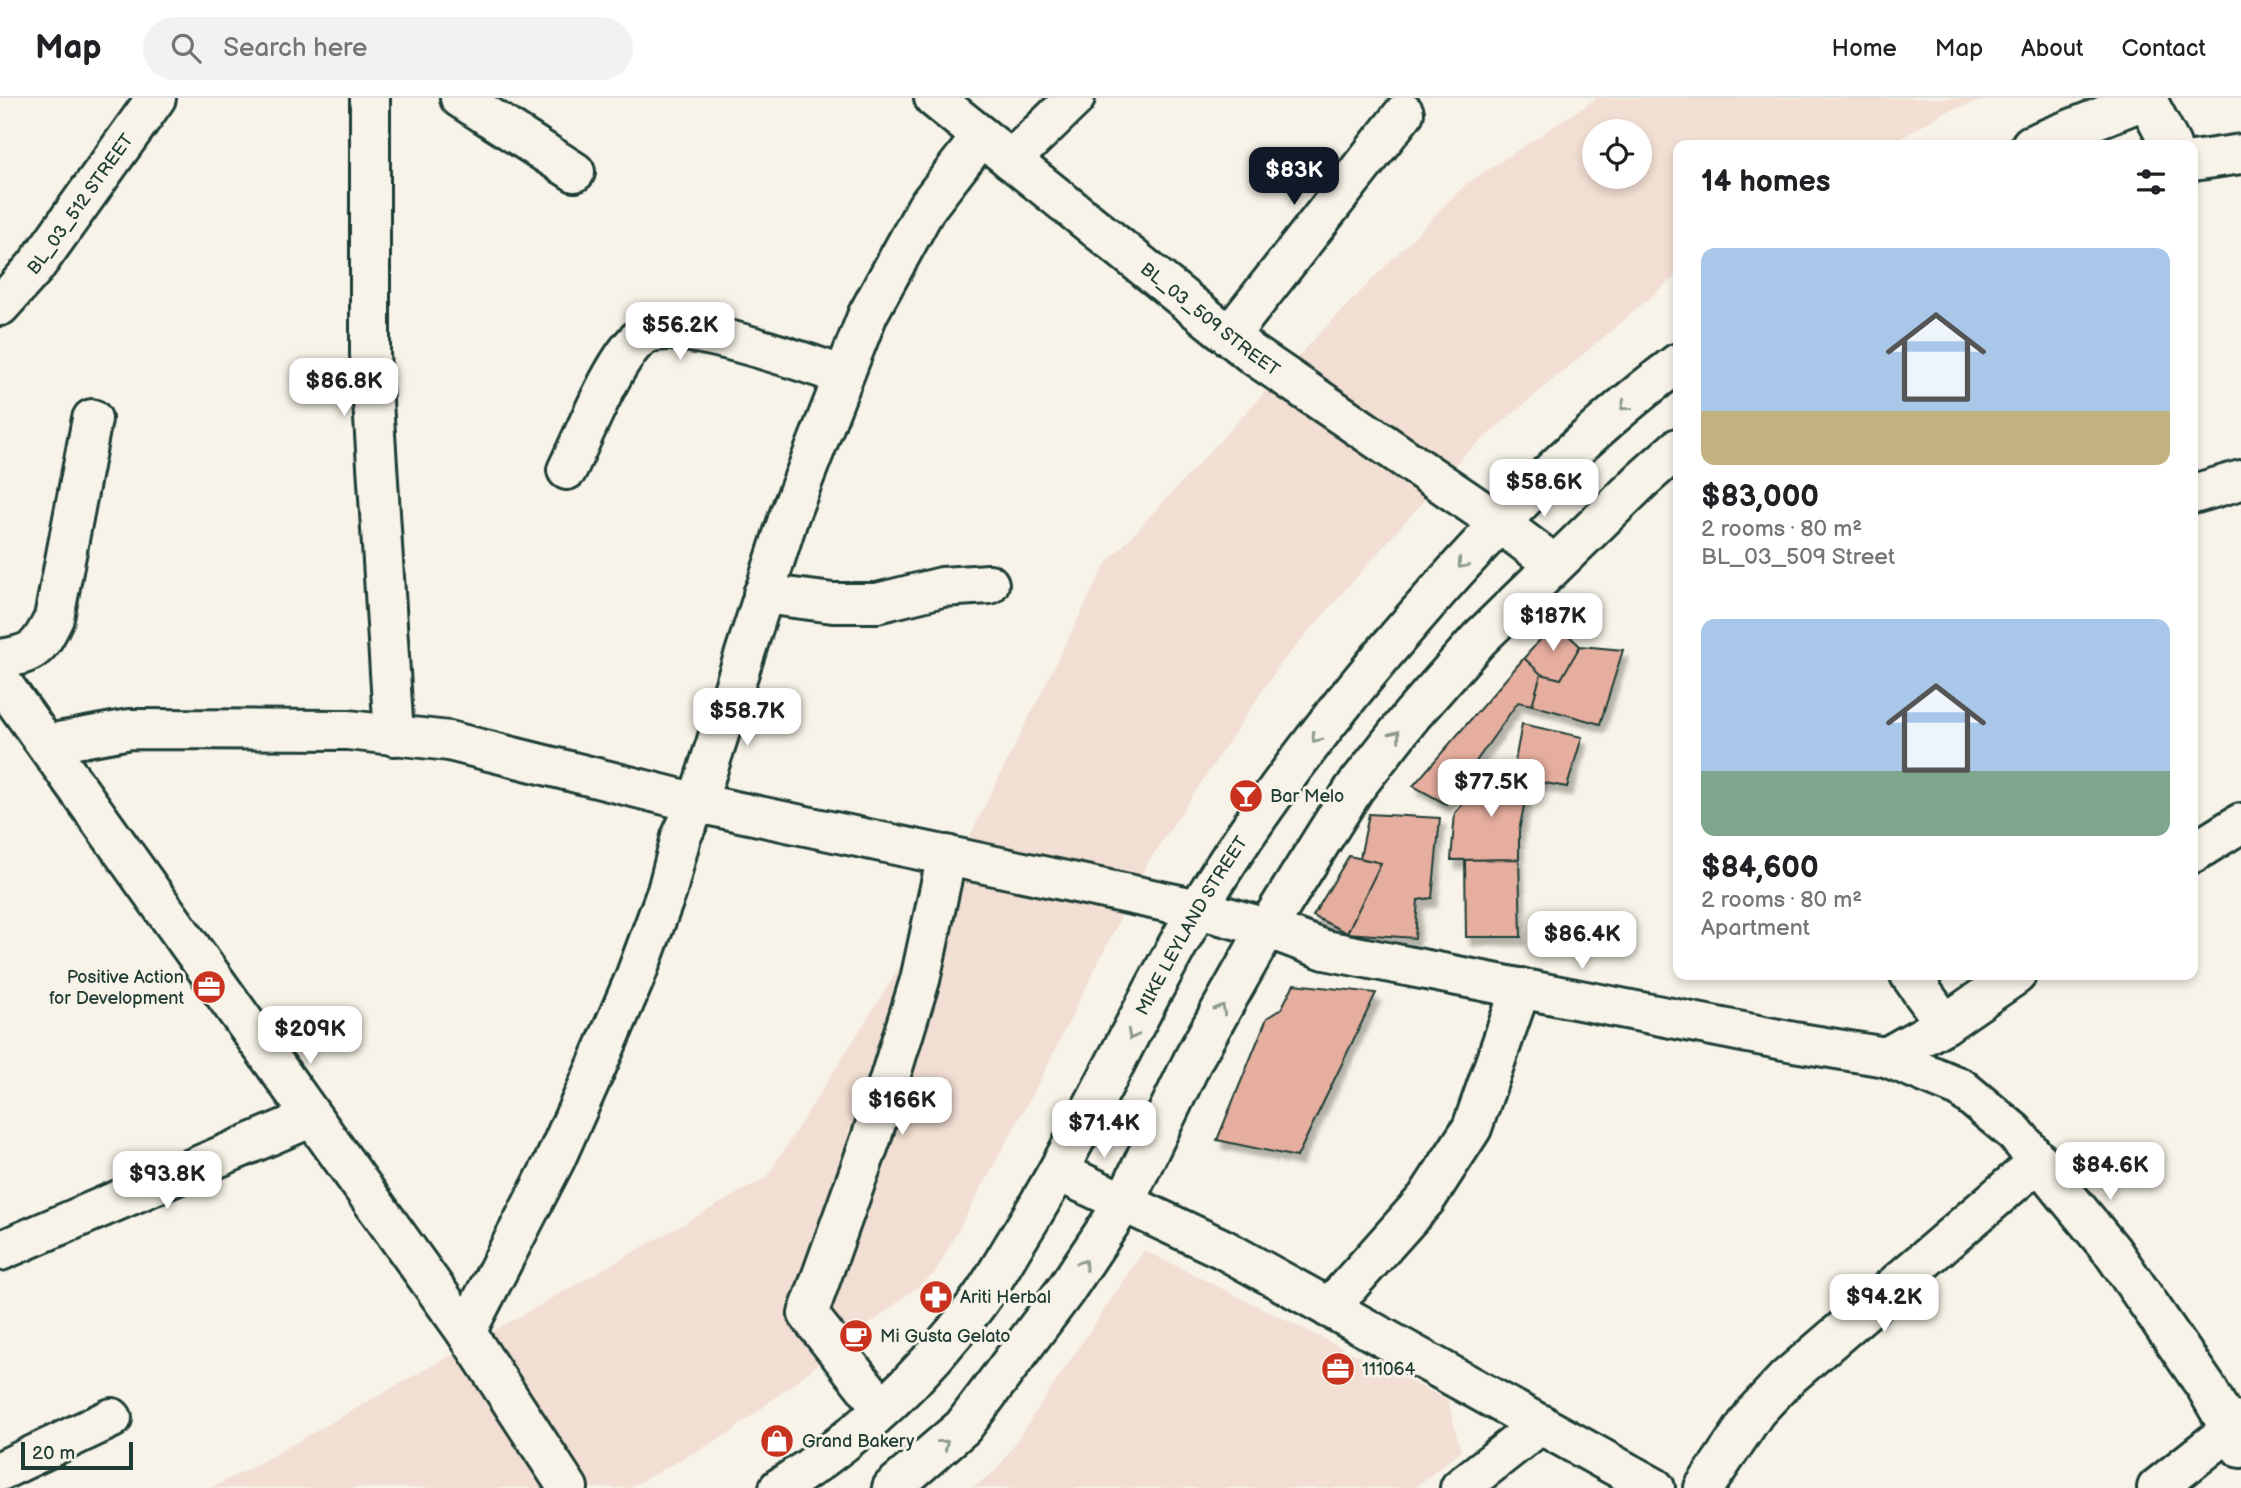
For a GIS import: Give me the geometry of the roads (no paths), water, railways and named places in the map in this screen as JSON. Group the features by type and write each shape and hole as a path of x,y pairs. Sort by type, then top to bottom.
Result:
{"street":[{"name":"BL_03_512 STREET","path":"0,306 34,267 156,98"},
{"path":"370,98 370,354 394,736"},
{"path":"460,98 575,172"},
{"name":"BL_03_509 STREET","path":"934,98 1228,336 1311,397 1499,522 1554,564"},
{"path":"1011,160 1075,98"},
{"path":"2043,140 2147,98 2168,140"},
{"path":"1228,336 1404,113"},
{"path":"466,1332 555,1160 634,980 667,891 681,838 697,803 763,594 842,375 868,314 901,249 926,208 981,137"},
{"path":"2198,160 2241,154"},
{"path":"567,470 623,358 641,336 666,330 705,334 842,375"},
{"name":"MIKE LEYLAND STREET","path":"779,1488 822,1461 911,1383 978,1303 1059,1172 1199,909 1306,750 1363,678 1499,522 1573,451 1673,367"},
{"path":"0,659 27,655 42,643 54,618 92,419"},
{"path":"892,1488 963,1427 1065,1291 1125,1201 1194,1058 1266,928 1354,789 1395,736 1479,639 1554,564 1673,454"},
{"path":"2198,493 2241,480"},
{"path":"763,594 833,603 877,603 942,587 989,584"},
{"path":"0,680 48,744 310,1118 466,1332 568,1488"},
{"path":"48,744 130,729 348,730 449,741 697,803 1199,909 1266,928 1325,950 1794,1042 1886,1057 1961,1088 2014,1132 2112,1251 2238,1432 2157,1488"},
{"path":"2198,850 2241,823"},
{"path":"883,1408 808,1314 871,1139 920,980 947,855"},
{"path":"1914,980 1945,1024"},
{"path":"1886,1057 1945,1024 2009,980"},
{"path":"1329,1308 1426,1199 1472,1128 1521,988"},
{"path":"4,1243 310,1118"},
{"path":"1704,1488 1756,1411 1786,1380 2039,1161"},
{"path":"1059,1172 1223,1249 1656,1488"},
{"path":"0,1471 112,1419"},
{"path":"1460,1488 1541,1424"}],"place":[{"name":"Bar Melo","path":"1246,796"},
{"name":"Positive Action for Development","path":"209,987"},
{"name":"Ariti Herbal","path":"936,1297"},
{"name":"Mi Gusta Gelato","path":"856,1336"},
{"name":"111064","path":"1338,1369"},
{"name":"Grand Bakery","path":"777,1441"}]}
